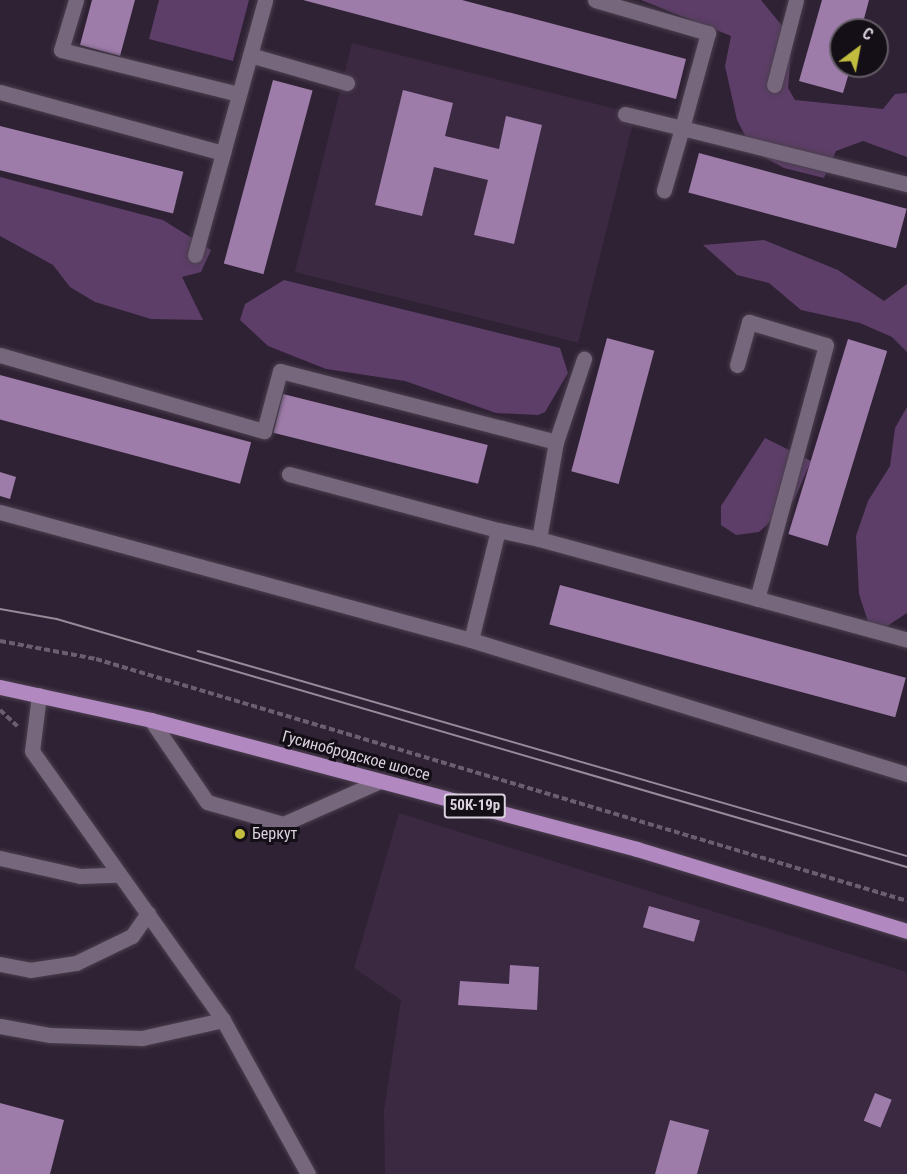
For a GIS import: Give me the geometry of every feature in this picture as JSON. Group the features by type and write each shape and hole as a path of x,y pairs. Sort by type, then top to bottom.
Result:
{"main road":[{"name":"Гусинобродское шоссе","path":"0,687 151,720 637,849 907,931"}],"lane":[{"path":"76,0 61,50 239,94"},
{"path":"195,255 265,0"},
{"path":"594,0 708,33 664,190"},
{"path":"774,85 796,0"},
{"path":"250,55 347,83"},
{"path":"0,92 223,153"},
{"path":"625,114 907,184"},
{"path":"737,365 749,322 826,345 757,599"},
{"path":"0,355 264,431 280,371 556,442"},
{"path":"539,539 556,442 585,359"},
{"path":"289,474 539,539 907,640"},
{"path":"0,512 471,640 907,774"},
{"path":"471,640 498,530"},
{"path":"39,695 32,751 116,875 148,913 223,1020 308,1174"},
{"path":"151,720 207,802 283,824 380,781"},
{"path":"0,858 59,873 116,875"},
{"path":"0,964 30,970 76,963 132,936 148,913"},
{"path":"0,1026 50,1035 142,1038 223,1020"}],"path":[{"path":"0,641 96,659 907,901"}],"shaded area":[{"path":"159,0 249,0 233,61 149,39"},
{"path":"641,0 761,0 792,38 788,88 795,100 883,109 895,94 907,93 907,157 863,141 836,151 824,178 784,168 753,151 737,120 725,66 731,36"},
{"path":"352,43 635,114 578,343 295,272"},
{"path":"0,177 163,220 211,250 201,272 182,277 203,320 151,319 95,302 70,287 53,265 0,236"},
{"path":"764,240 838,270 884,301 907,284 907,352 892,337 860,323 801,310 769,283 737,275 703,245"},
{"path":"284,280 560,348 568,373 545,412 538,415 496,413 405,381 326,369 268,346 240,320 245,304"},
{"path":"907,407 907,613 881,630 868,622 859,594 856,536 868,501 890,466 895,428"},
{"path":"765,438 811,461 794,500 759,532 736,535 721,525 721,506"},
{"path":"399,813 907,972 907,1174 385,1174 384,1110 401,1000 354,968"}],"building":[{"path":"92,0 135,0 120,56 80,45"},
{"path":"303,0 462,0 686,59 676,99"},
{"path":"822,0 869,0 864,18 829,18 829,78 847,78 843,93 799,81"},
{"path":"273,80 313,91 263,274 224,264"},
{"path":"403,90 453,103 445,136 499,149 506,116 542,125 514,244 474,235 488,180 434,167 422,216 375,205"},
{"path":"0,126 183,172 173,213 0,170"},
{"path":"699,153 907,209 896,248 688,193"},
{"path":"607,338 654,351 619,484 571,471"},
{"path":"848,339 887,351 828,546 788,534"},
{"path":"0,375 251,442 240,484 0,420"},
{"path":"283,394 488,445 478,484 273,433"},
{"path":"0,472 16,477 10,499 0,496"},
{"path":"560,585 906,678 895,717 549,625"},
{"path":"649,906 700,921 694,942 643,927"},
{"path":"510,965 539,967 537,1010 458,1005 460,981 509,984"},
{"path":"875,1093 892,1100 880,1128 864,1121"},
{"path":"0,1103 64,1120 50,1174 0,1174"},
{"path":"670,1120 709,1130 697,1174 655,1174"}],"tram line":[{"path":"0,609 57,619 907,867"},
{"path":"198,651 907,856"}],"place":[{"name":"Беркут","path":"240,834"}]}
